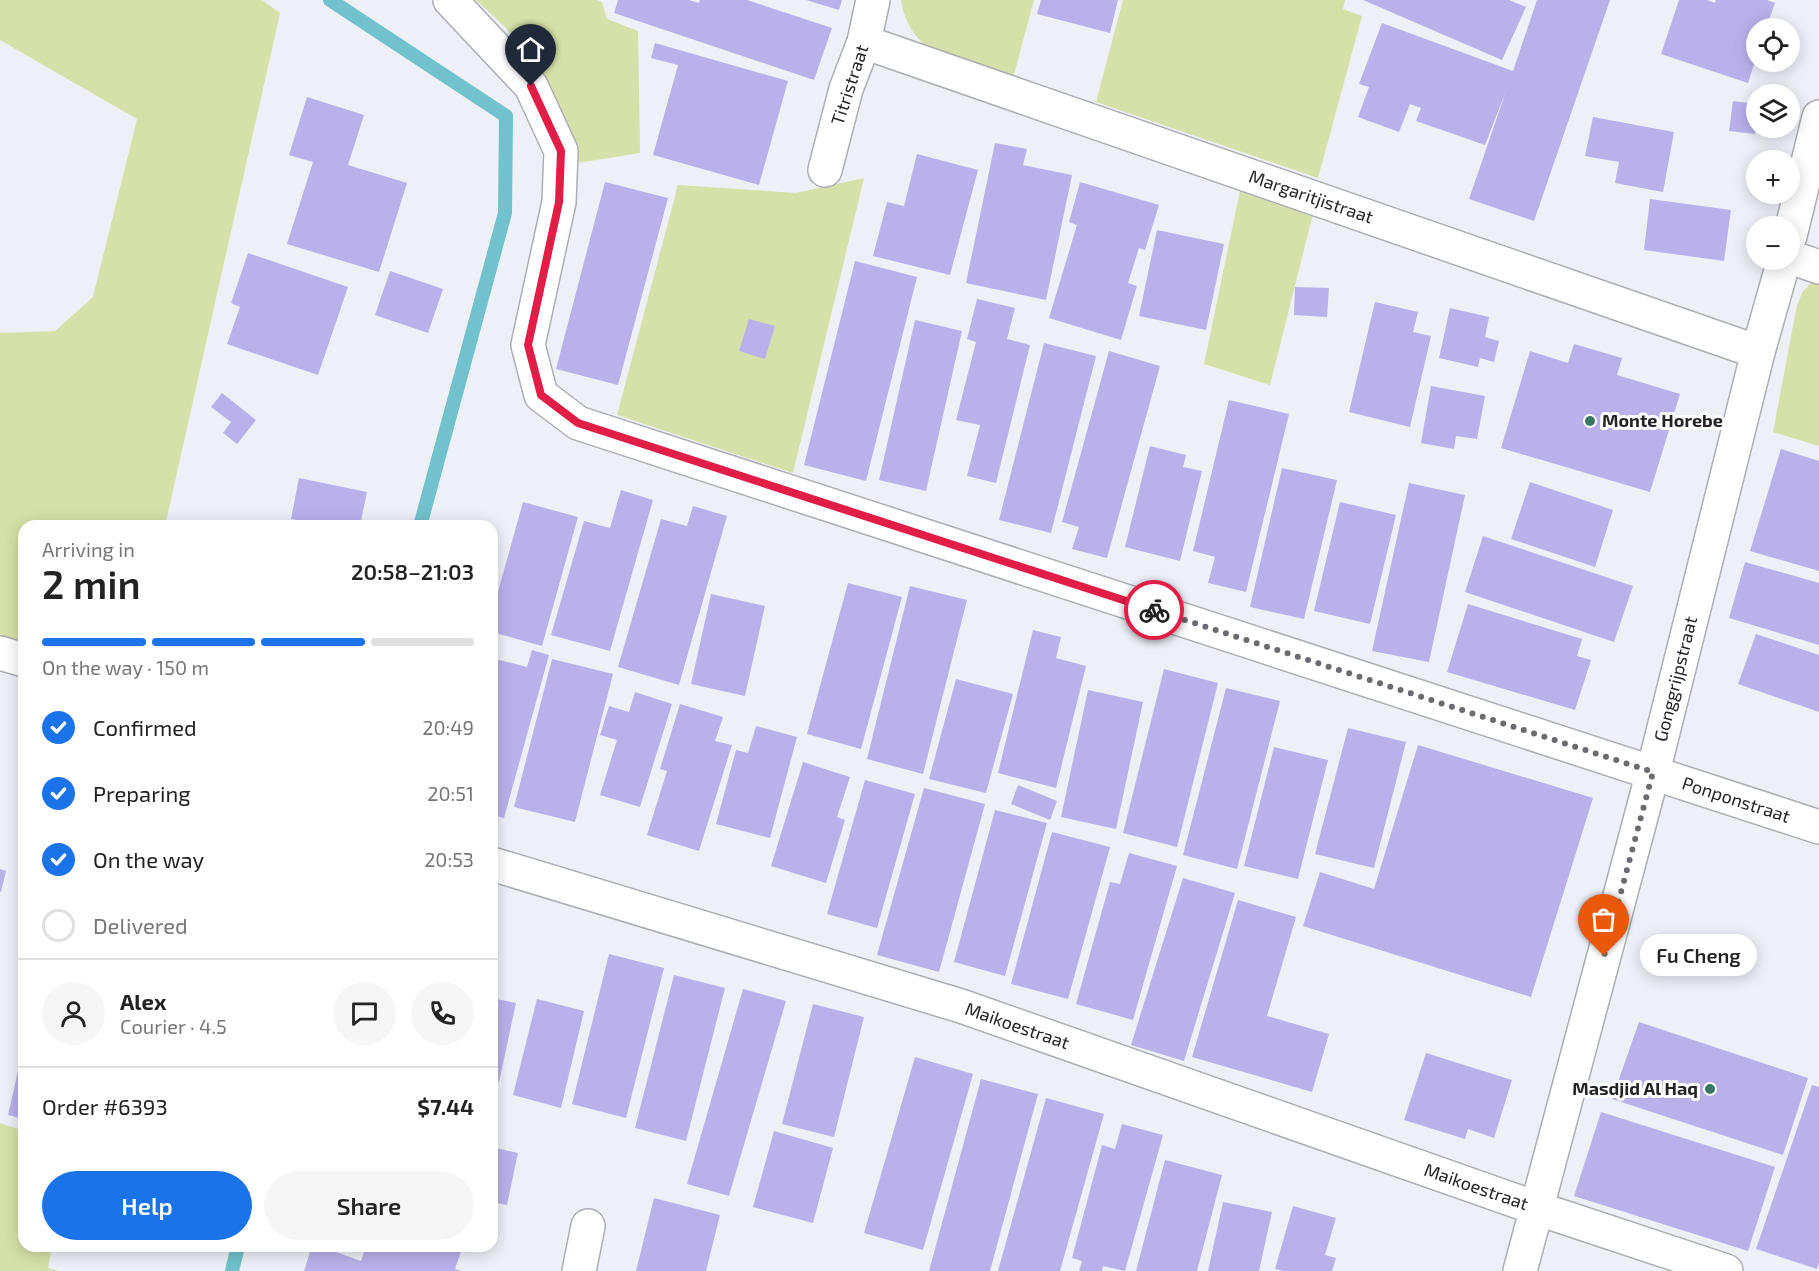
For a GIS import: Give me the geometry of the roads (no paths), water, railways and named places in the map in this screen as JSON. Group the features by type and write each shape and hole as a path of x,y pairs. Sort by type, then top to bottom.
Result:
{"street":[{"name":"Ponponstraat","path":"450,0 531,86 561,151 559,202 528,345 541,395 578,423 1819,827"},
{"name":"Titristraat","path":"825,170 846,89 864,42 873,0"},
{"name":"Margaritjistraat","path":"864,42 1758,352"},
{"path":"1795,216 1819,117"},
{"path":"1800,260 1819,267"},
{"name":"Gonggrijpstraat","path":"1520,1271 1653,772 1758,352 1781,270"},
{"path":"0,653 18,658"},
{"name":"Maikoestraat","path":"498,866 961,1006 1536,1208 1726,1271"},
{"path":"579,1271 588,1226"}],"waterway":[{"path":"330,0 506,116 505,213 422,520"},
{"path":"232,1271 237,1252"}],"place":[{"name":"Monte Horebe","path":"1590,421"},
{"name":"Fu Cheng","path":"1604,956"},
{"name":"Masdjid Al Haq","path":"1710,1089"}]}
